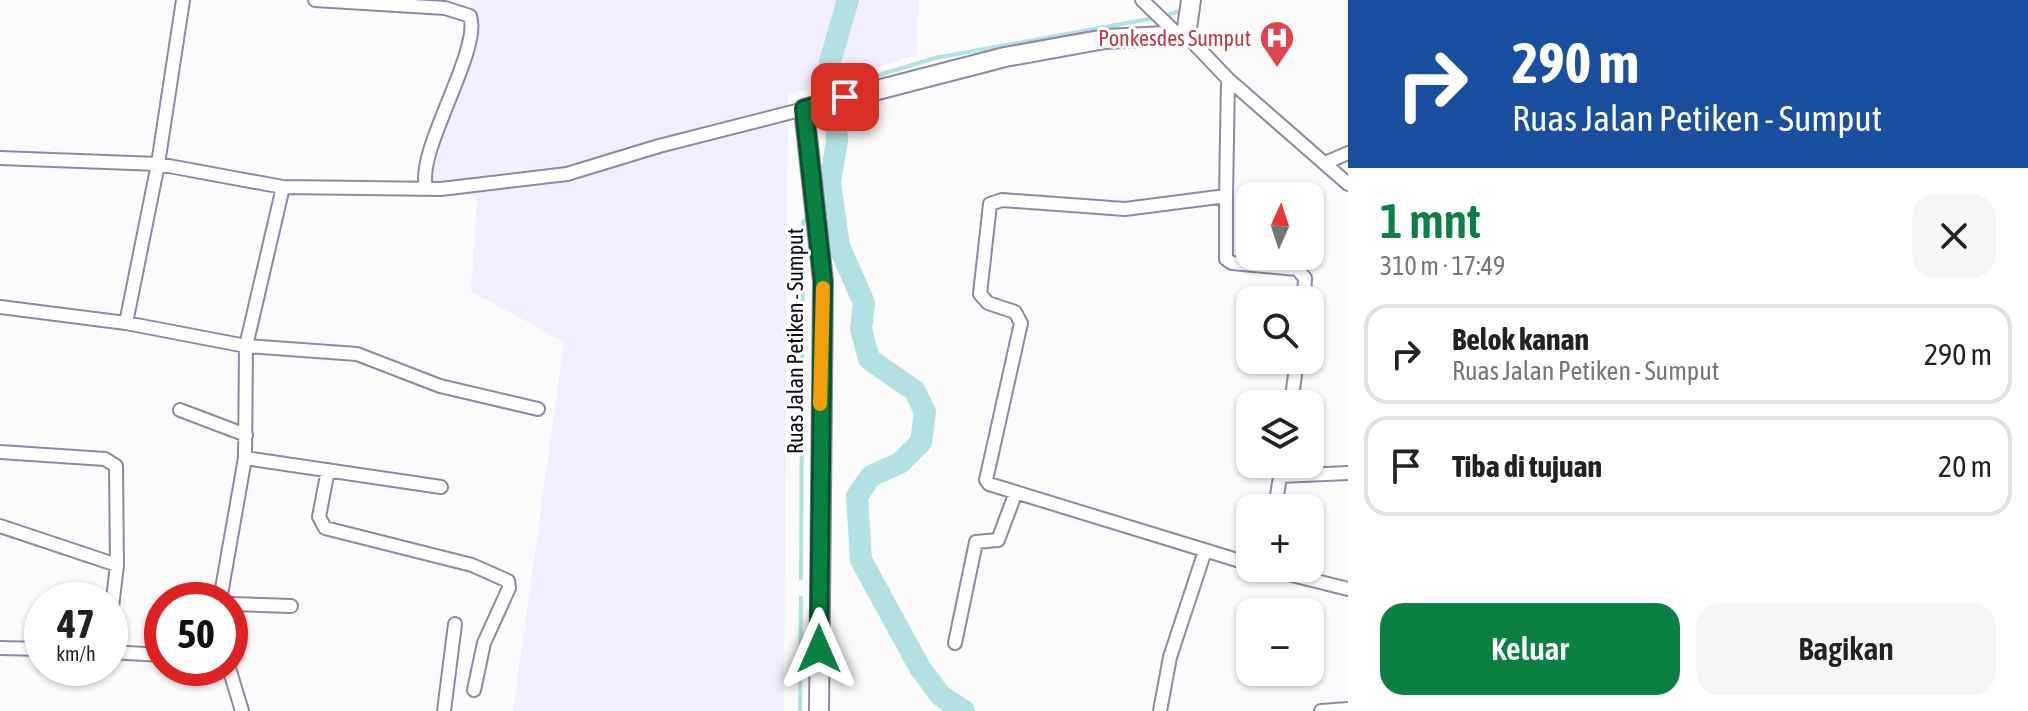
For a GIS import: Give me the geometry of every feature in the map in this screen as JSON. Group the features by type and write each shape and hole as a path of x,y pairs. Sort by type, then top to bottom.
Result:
{"main road":[{"path":"804,109 1005,57 1105,39 1186,35 1191,0"},
{"name":"Ruas Jalan Petiken - Sumput","path":"804,109 823,281 819,711"}],"street":[{"path":"126,323 158,164 183,0"},
{"path":"315,0 382,2 461,11 470,16 472,24 428,164 426,187"},
{"path":"1142,0 1174,31 1186,35 1228,79 1348,184"},
{"path":"1228,79 1226,259 1232,263 1297,269 1305,278 1305,286"},
{"path":"0,158 158,164 283,187 468,186 567,174 659,146 804,109"},
{"path":"1325,163 1348,153"},
{"path":"223,582 245,458 246,346 283,187"},
{"path":"1226,196 1125,209 1002,200 990,204 980,294 988,303 1015,312 1021,323 986,480 1236,560"},
{"path":"0,307 126,323 246,346 357,354 440,386 538,409"},
{"path":"180,410 246,435"},
{"path":"0,452 111,461 117,469 115,582"},
{"path":"245,458 441,487"},
{"path":"328,470 319,517 325,528 472,565 508,581 509,588 484,643 474,690"},
{"path":"1324,472 1348,473"},
{"path":"955,643 976,542 998,540 1016,492"},
{"path":"0,526 117,565"},
{"path":"1160,711 1170,657 1205,551"},
{"path":"1321,582 1348,589"},
{"path":"248,605 291,606"},
{"path":"444,711 455,624"},
{"path":"0,648 24,649"},
{"path":"234,686 242,711"},
{"path":"1321,711 1348,709"}],"shaded area":[{"path":"473,0 919,0 917,55 788,95 784,711 513,711 564,342 471,291 477,199 425,177"}],"waterway":[{"path":"833,90 830,62 848,0"},
{"path":"1170,14 1183,10"},
{"path":"833,89 935,58 1149,19"},
{"path":"835,110 837,141 830,182 839,246 864,303 861,329 869,359 915,391 925,412 921,442 900,463 871,476 857,496 861,560 920,668 941,696 964,711"},
{"path":"826,199 832,193"},
{"path":"801,578 803,222 807,218"},
{"path":"800,711 801,598"}],"slow traffic":[{"path":"820,404 823,288"}],"place":[{"name":"Ponkesdes Sumput","path":"1277,69"}],"route":[{"path":"819,649 823,281 804,109 845,97"}]}
